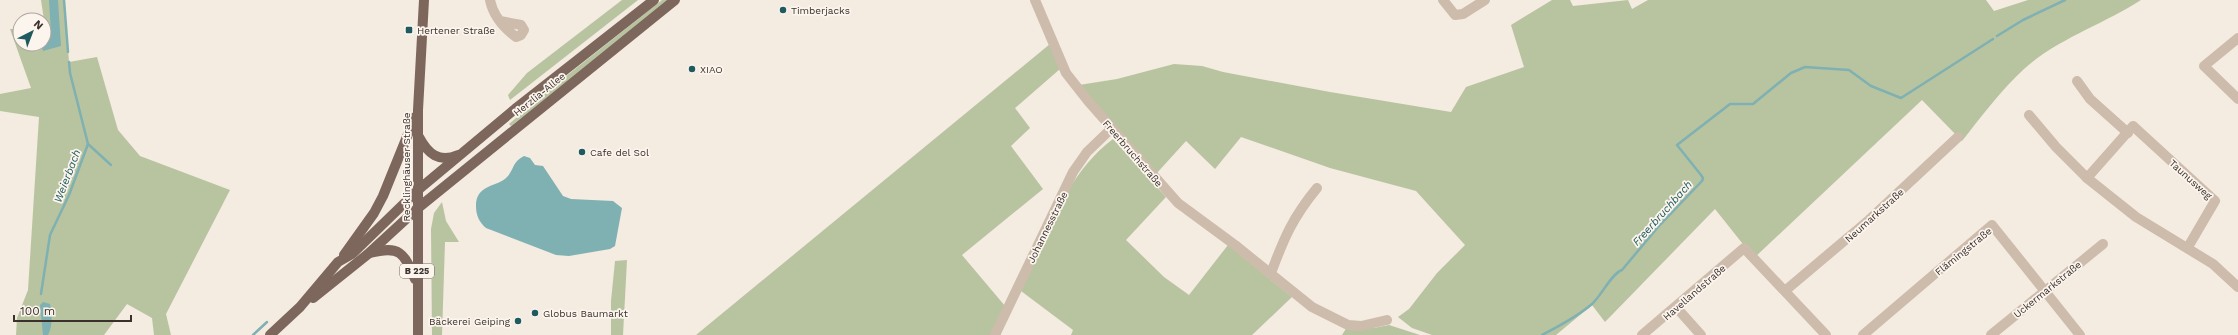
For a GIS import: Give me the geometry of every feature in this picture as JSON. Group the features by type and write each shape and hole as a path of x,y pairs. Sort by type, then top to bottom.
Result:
{"main road":[{"name":"Recklinghäuser Straße","path":"418,335 417,134 424,0"},
{"name":"Herzlia-Allee","path":"418,190 515,109 654,0"},
{"name":"Herzlia-Allee","path":"418,208 675,0"},
{"path":"270,335 300,307 338,262 374,213 418,110"},
{"path":"417,134 425,149 433,156 445,158 465,151"},
{"path":"338,262 352,254 418,190"},
{"path":"300,307 336,282 418,208"},
{"path":"368,254 386,249 397,250 404,256 417,284"}],"street":[{"path":"490,0 500,21"},
{"name":"Freerbruchstraße","path":"1035,0 1066,73 1178,203 1271,273 1312,307 1348,325 1360,326 1387,320"},
{"path":"1443,0 1455,15 1463,14 1486,0"},
{"path":"2238,38 2204,66 2238,99"},
{"path":"2077,81 2090,99 2128,133 2087,178"},
{"path":"2029,114 2056,147 2087,178 2136,217 2213,264 2238,286"},
{"name":"Taunusweg","path":"2128,133 2133,126 2215,201 2188,248"},
{"name":"Johannesstraße","path":"995,335 1073,172 1087,152 1112,128"},
{"name":"Neumarkstraße","path":"1786,290 1869,220 1958,137"},
{"path":"1271,273 1284,235 1303,205 1317,188"},
{"name":"Flämingstraße","path":"1864,335 1992,225 2045,289 2080,335"},
{"name":"Uckermarkstraße","path":"1991,335 2045,289 2103,244"},
{"name":"Havellandstraße","path":"1642,335 1744,248 1786,290"},
{"path":"1786,290 1826,335"},
{"path":"1676,307 1701,335"}],"green space":[{"path":"41,0 64,0 69,62 97,57 118,130 140,156 230,190 166,314 171,335 154,335 152,318 127,304 104,335 16,335 17,318 28,290 39,117 0,111 0,94 31,88 18,52 52,52 52,12 43,12"},
{"path":"622,0 638,0 510,100 508,95 527,73"},
{"path":"662,0 669,0 511,126 509,124 560,81"},
{"path":"1552,0 1570,0 1573,6 1628,0 1632,9 1648,0 1986,0 1994,11 2028,0 2141,0 2112,17 2066,40 2037,58 2007,86 1962,141 1922,100 1754,258 1715,209 1605,322 1592,305 1556,335 1432,335 1412,328 1398,317 1409,309 1437,273 1465,245 1416,191 1330,168 1241,137 1215,169 1186,141 1156,174 1079,85 1117,79 1174,64 1202,66 1223,72 1330,92 1451,112 1466,87 1524,67 1511,25"},
{"path":"1050,44 1060,69 1015,108 1030,128 1011,146 1043,189 962,255 1005,306 991,335 696,335"},
{"path":"1113,139 1166,197 1126,240 1164,277 1189,295 1228,245 1292,297 1252,335 1071,335 1073,330 1021,291 1048,229 1069,189 1082,170 1096,154"},
{"path":"442,202 446,221 459,242 445,242 442,335 432,335 431,229 434,213"},
{"path":"627,260 623,335 611,335 611,301 615,261"},
{"path":"1389,325 1420,335 1342,335 1347,327 1374,328"}],"water":[{"path":"49,0 58,0 61,46 52,48 52,12 50,12"},
{"path":"524,156 530,158 535,165 543,166 563,196 571,199 613,201 622,208 615,246 610,249 569,256 556,255 486,228 481,223 477,215 477,199 483,190 507,177 515,163"},
{"path":"43,302 50,304 51,308 52,316 48,335 43,335 40,305"}],"waterway":[{"name":"Weierbach","path":"64,0 68,52"},
{"name":"Freerbruchbach","path":"1997,36 2023,20 2065,0"},
{"name":"Freerbruchbach","path":"1542,335 1574,317 1592,304 1610,280 1622,270 1658,227 1702,181 1703,178 1701,175 1677,145 1730,104 1753,104 1791,73 1805,67 1849,70 1871,86 1901,98 1993,39"},
{"name":"Weierbach","path":"41,294 50,235 69,195 88,144 70,73 69,62"},
{"path":"88,144 111,165"},
{"path":"253,335 267,322"}],"place":[{"name":"Timberjacks","path":"783,10"},
{"name":"Hertener Straße","path":"409,30"},
{"name":"XIAO","path":"692,69"},
{"name":"Cafe del Sol","path":"582,152"},
{"name":"Globus Baumarkt","path":"535,313"},
{"name":"Bäckerei Geiping","path":"518,321"}]}
